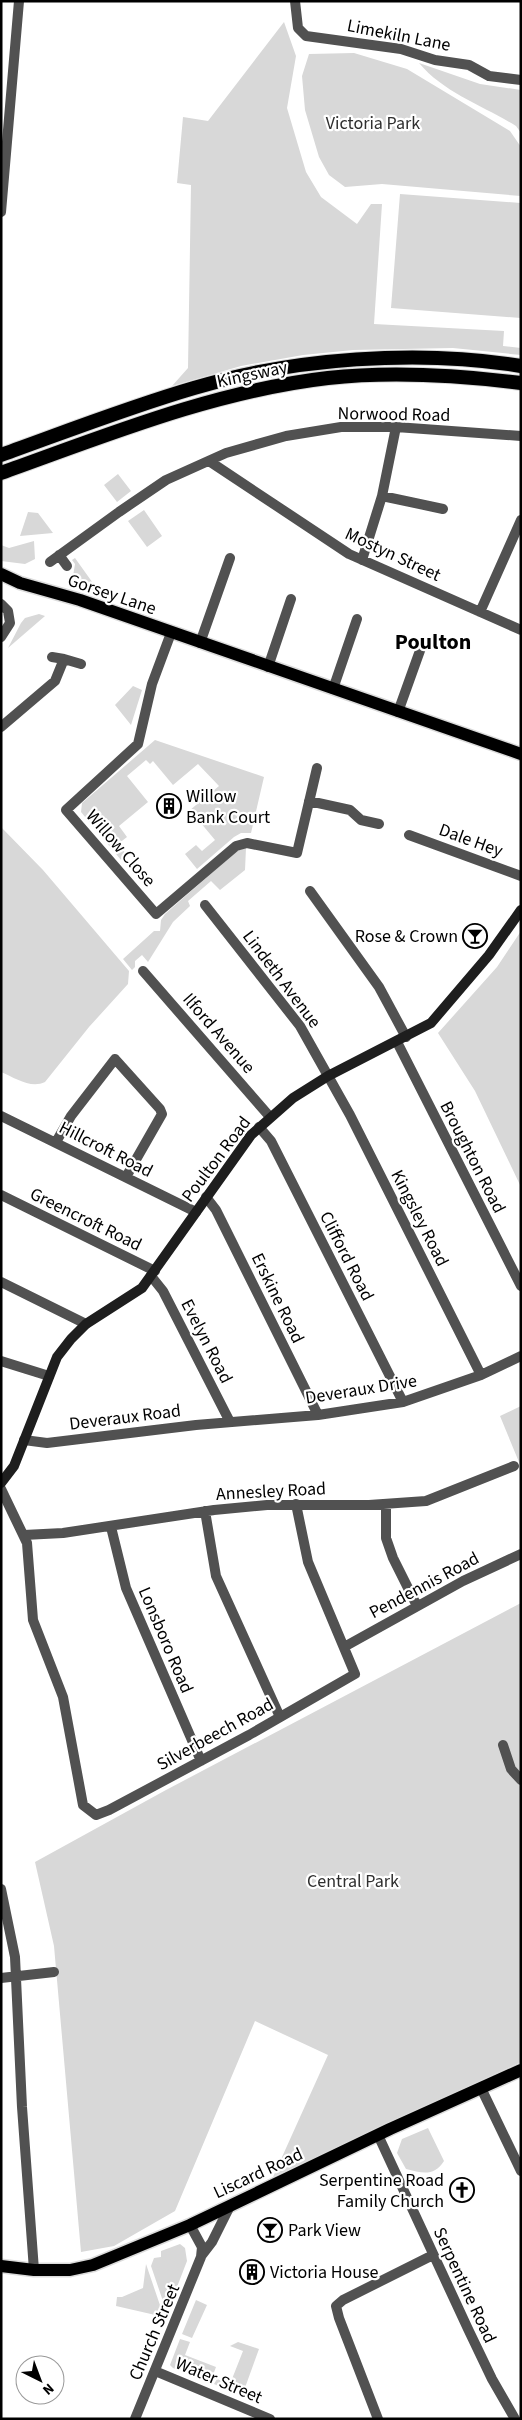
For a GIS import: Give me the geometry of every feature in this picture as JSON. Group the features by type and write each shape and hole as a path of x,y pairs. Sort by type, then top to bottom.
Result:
{"highway":[{"name":"Kingsway","path":"1,455 195,387 270,370 356,360 420,357 488,360 521,366"},
{"name":"Kingsway","path":"1,473 195,406 262,389 328,378 387,374 464,376 521,383"}],"main road":[{"name":"Gorsey Lane","path":"5,577 80,600 521,754"},
{"name":"Poulton Road","path":"1,1483 14,1466 57,1358 71,1339 86,1324 142,1288 206,1197 259,1127 293,1098 328,1076 402,1040 431,1023 489,955 521,910"},
{"name":"Liscard Road","path":"1,2266 34,2270 80,2269 190,2225 378,2135 521,2070"}],"street":[{"path":"1,212 19,1"},
{"name":"Limekiln Lane","path":"295,1 298,28 306,36 401,49 435,60 469,65 489,76 521,80"},
{"name":"Norwood Road","path":"50,562 166,480 226,453 286,436 341,427 396,427 521,436"},
{"path":"362,560 382,496 396,427"},
{"name":"Mostyn Street","path":"209,460 349,554 521,630"},
{"path":"382,496 443,509"},
{"path":"480,612 521,520"},
{"path":"59,555 67,566"},
{"path":"200,643 230,558"},
{"path":"268,666 291,599"},
{"path":"1,604 10,617 8,629 1,637"},
{"path":"333,689 357,619"},
{"name":"Willow Close","path":"170,633 152,684 138,744 66,810 156,914 236,846 247,843 297,853 310,801"},
{"path":"398,712 422,645"},
{"path":"52,657 81,664"},
{"path":"1,727 55,681 64,659"},
{"path":"317,768 310,801 350,810 361,820 379,824"},
{"name":"Dale Hey","path":"409,835 521,876"},
{"name":"Broughton Road","path":"310,891 379,987 402,1040 521,1286"},
{"name":"Lindeth Avenue","path":"205,904 300,1026 328,1076"},
{"name":"Ilford Avenue","path":"142,971 270,1117"},
{"path":"56,1142 71,1116 115,1059 160,1109 162,1114 126,1177"},
{"name":"Kingsley Road","path":"328,1076 482,1375"},
{"name":"Hillcroft Road","path":"1,1116 196,1212"},
{"name":"Clifford Road","path":"259,1127 271,1141 403,1402"},
{"name":"Greencroft Road","path":"1,1195 153,1274"},
{"name":"Erskine Road","path":"206,1197 216,1210 318,1415"},
{"name":"Evelyn Road","path":"153,1274 230,1422"},
{"path":"1,1282 86,1324"},
{"name":"Deveraux Drive","path":"230,1422 318,1415 403,1402 482,1375 521,1356"},
{"path":"1,1361 50,1376"},
{"name":"Deveraux Road","path":"24,1440 47,1443 230,1422"},
{"name":"Annesley Road","path":"24,1535 63,1533 111,1527 205,1511 267,1504 386,1504 426,1501 514,1466"},
{"path":"1,1489 24,1535"},
{"path":"296,1504 308,1562 344,1647"},
{"path":"386,1504 386,1538 393,1558 417,1606"},
{"path":"205,1511 216,1576 280,1717"},
{"name":"Lonsboro Road","path":"111,1527 128,1595 201,1761"},
{"name":"Silverbeech Road","path":"24,1535 29,1558 33,1620 63,1697 83,1805 96,1815 201,1761 356,1674 344,1647"},
{"name":"Pendennis Road","path":"344,1647 463,1581 521,1554"},
{"path":"504,1744 511,1768 521,1780"},
{"path":"1,1889 15,1957 22,2107 34,2270"},
{"path":"1,1978 54,1972"},
{"path":"481,2088 521,2171"},
{"name":"Serpentine Road","path":"378,2135 492,2379 515,2419"},
{"name":"Church Street","path":"135,2419 201,2258 212,2242 230,2206"},
{"path":"190,2225 202,2247 201,2258"},
{"path":"378,2419 336,2306 343,2300 434,2255"},
{"name":"Water Street","path":"155,2370 270,2419"}],"green space":[{"path":"284,22 296,56 287,108 306,172 321,197 357,224 371,204 382,204 374,324 504,331 503,346 521,348 521,355 453,348 353,350 303,355 241,366 172,386 188,368 191,185 177,183 183,117 208,121"},
{"name":"Victoria Park","path":"354,53 407,69 510,131 521,147 521,196 382,184 345,187 329,175 319,157 305,110 302,76 309,54"},
{"path":"419,63 480,84 521,90 521,133 516,126 440,83"},
{"path":"400,194 521,203 521,318 391,308"},
{"path":"118,474 131,491 117,502 104,485"},
{"path":"144,510 162,536 147,547 128,521"},
{"path":"28,512 38,513 53,533 20,536"},
{"path":"34,541 35,559 25,564 1,561 1,545 9,548"},
{"path":"75,558 100,593 72,582 75,564 72,560"},
{"path":"39,614 45,616 8,648 25,618"},
{"path":"133,686 142,690 131,725 115,705"},
{"path":"155,740 264,777 251,833 241,833 234,837 197,869 185,854 196,845 202,851 215,840 190,810 219,786 198,764 173,785 153,761 150,764 146,760 127,776 148,802 119,826 127,837 118,844 127,855 121,860 81,812 82,803"},
{"path":"1,827 43,870 129,971 128,984 89,1027 45,1082 40,1084 23,1082 1,1072"},
{"path":"246,848 245,870 220,890 211,881 188,901 190,906 173,922 148,962 142,955 135,961 135,967 132,970 123,959 154,931 160,931 161,920 165,914 238,850"},
{"path":"521,931 521,1187 475,1091 438,1033 497,967"},
{"path":"521,1406 521,1467 500,1416"},
{"name":"Central Park","path":"521,1603 521,2062 273,2177 328,2055 255,2021 175,2211 114,2246 81,2252 54,1946 35,1862 166,1790"},
{"path":"428,2128 444,2161 432,2172 406,2169 397,2153 402,2139"},
{"path":"180,2244 185,2248 187,2261 167,2313 151,2266 154,2258 161,2257 161,2251"},
{"path":"146,2264 164,2317 116,2306 117,2297 122,2297 143,2288"},
{"path":"196,2300 207,2305 192,2338 182,2334"},
{"path":"180,2339 190,2342 185,2355 216,2367 210,2383 173,2368 170,2365"},
{"path":"238,2342 259,2349 242,2396 214,2384 217,2379 230,2384 243,2351 230,2346"}],"place":[{"name":"Willow Bank Court","path":"169,806"},
{"name":"Rose & Crown","path":"475,936"},
{"name":"Serpentine Road Family Church","path":"462,2190"},
{"name":"Park View","path":"270,2230"},
{"name":"Victoria House","path":"252,2272"}],"district":[{"name":"Poulton","path":"433,641"}]}
